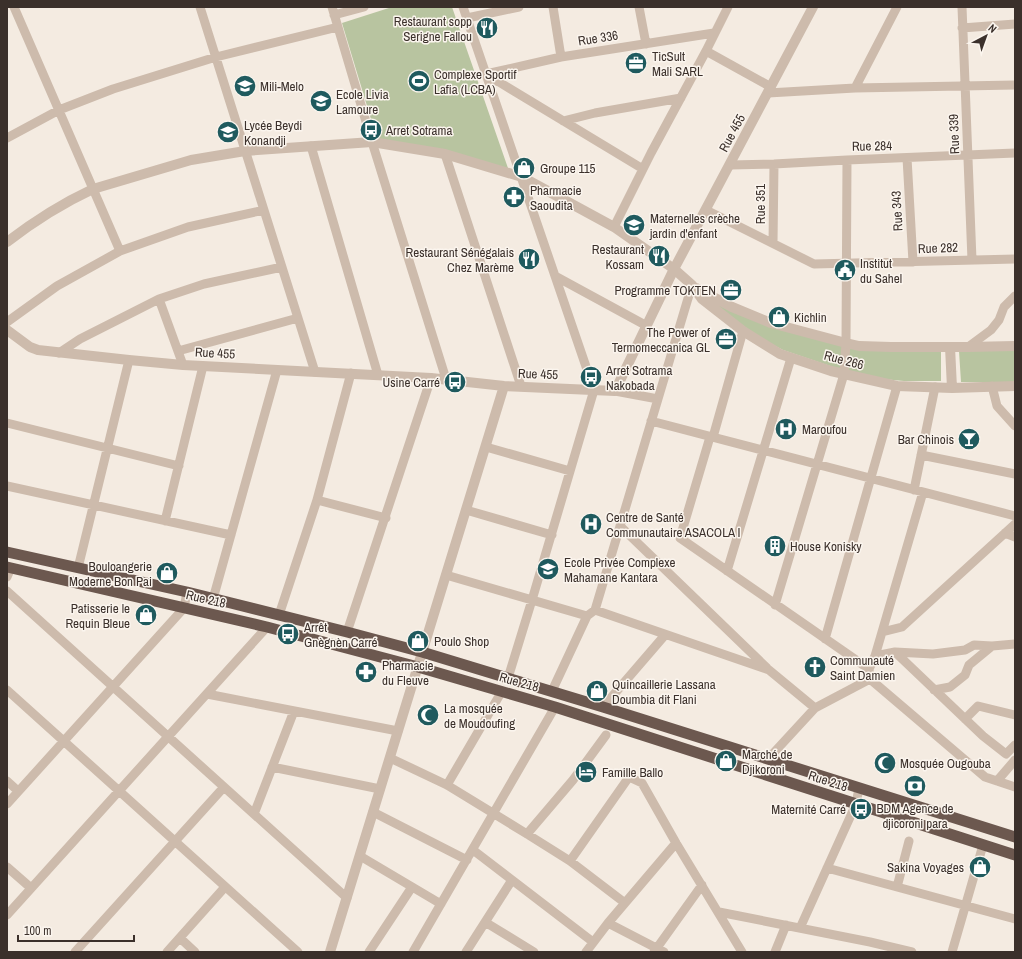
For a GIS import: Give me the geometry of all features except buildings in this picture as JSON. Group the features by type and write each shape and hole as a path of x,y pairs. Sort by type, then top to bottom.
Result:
{"highway":[{"name":"Rue 218","path":"7,552 187,592 422,652 552,691 1015,837"},
{"name":"Rue 218","path":"8,571 267,627 418,666 555,707 983,846 1015,855"}],"street":[{"path":"14,7 120,251"},
{"path":"200,7 315,372"},
{"path":"364,7 333,11 446,379"},
{"path":"463,7 594,390 552,535 508,678"},
{"path":"467,18 519,7"},
{"path":"553,7 561,57"},
{"path":"639,7 646,44"},
{"path":"614,227 728,7"},
{"name":"Rue 455","path":"7,330 30,347 38,350 59,353 183,365 351,373 446,379 504,386 615,391 674,269 813,7"},
{"path":"855,88 897,7"},
{"name":"Rue 339","path":"962,7 972,260"},
{"path":"962,28 1015,24"},
{"path":"7,138 59,110 113,89 216,57 338,27"},
{"name":"Rue 336","path":"488,77 561,57 714,33"},
{"path":"706,51 769,90 965,87 1015,84"},
{"path":"488,77 499,82 643,169"},
{"path":"563,121 594,113 681,98"},
{"name":"Rue 266","path":"7,242 43,217 93,189 191,160 245,151 372,142 444,154 522,176 614,227 674,269 692,286 702,299 743,331 780,354 830,371 898,386 952,388 1015,386"},
{"path":"311,146 378,375"},
{"name":"Rue 284","path":"730,165 1015,153"},
{"path":"444,154 521,386"},
{"name":"Rue 343","path":"907,158 913,262"},
{"path":"775,604 844,374 846,344 847,160"},
{"name":"Rue 351","path":"773,243 774,164"},
{"path":"7,322 57,286 120,251 188,227 264,210"},
{"path":"706,210 773,243"},
{"name":"Rue 282","path":"773,243 814,264 1015,259"},
{"path":"59,353 80,340 159,299 204,284 282,267"},
{"path":"555,276 647,326"},
{"path":"552,691 587,616 595,610 692,286"},
{"name":"Rue 266","path":"692,286 732,307 771,324 846,344 950,348 1015,346"},
{"path":"968,348 991,330 999,320 1004,307 1015,296"},
{"path":"159,299 183,365"},
{"path":"178,352 298,318"},
{"path":"743,331 712,437 680,538 869,669"},
{"path":"950,348 952,388"},
{"path":"727,571 791,358"},
{"path":"78,568 129,360"},
{"path":"165,521 203,366"},
{"path":"213,599 277,370"},
{"path":"279,615 317,500 351,373"},
{"path":"347,632 386,518 431,378"},
{"path":"330,952 504,386"},
{"path":"825,639 898,386"},
{"path":"992,386 997,406 1015,426"},
{"path":"935,387 921,455 918,491 882,632 875,656 869,669 870,679 985,777 1015,787"},
{"path":"615,391 658,398"},
{"path":"651,421 1015,516"},
{"path":"7,423 179,466"},
{"path":"486,447 570,471"},
{"path":"921,455 1015,474"},
{"path":"7,486 231,535"},
{"path":"317,500 386,518"},
{"path":"466,510 552,535"},
{"path":"882,632 902,627 1015,524"},
{"path":"620,526 769,670 815,708"},
{"path":"1005,533 1015,537"},
{"path":"446,575 587,616"},
{"path":"7,591 347,898"},
{"path":"7,804 184,608 187,592"},
{"path":"595,610 769,670"},
{"path":"7,915 267,627"},
{"path":"603,707 665,634"},
{"path":"875,656 894,652 933,654 965,650 974,645 1014,645"},
{"path":"934,690 950,687 965,675 969,665 992,646"},
{"path":"894,652 983,736 1006,754 1015,745"},
{"path":"768,759 815,708 870,679"},
{"path":"7,690 298,952"},
{"path":"447,785 502,691"},
{"path":"207,694 398,731"},
{"path":"965,719 978,706 1014,713"},
{"path":"413,952 555,707"},
{"path":"254,814 294,711"},
{"path":"527,834 573,780 606,735"},
{"path":"390,758 447,785 527,834 570,861 625,903"},
{"path":"997,781 1015,760"},
{"path":"272,767 380,789"},
{"path":"570,861 629,777 642,783 742,952"},
{"path":"7,781 18,791"},
{"path":"75,952 224,786"},
{"path":"800,928 856,804 860,788"},
{"path":"373,812 467,860"},
{"path":"898,887 909,841"},
{"path":"586,952 608,923 676,842"},
{"path":"952,952 983,846"},
{"path":"473,850 593,942"},
{"path":"360,856 441,904"},
{"path":"7,867 31,888"},
{"path":"827,868 1015,919"},
{"path":"466,952 512,880"},
{"path":"608,923 658,951 702,885"},
{"path":"167,952 226,887"},
{"path":"369,952 412,887"},
{"path":"719,912 870,942 912,952"},
{"path":"485,922 534,952"},
{"path":"775,952 786,925"},
{"path":"180,938 195,952"}],"green space":[{"name":"Complexe Sportif Lafia (LCBA)","path":"392,7 452,7 509,171 377,139 342,23"},
{"path":"710,302 802,335 941,351 941,381 904,381 883,379 842,370 783,350 762,339"},
{"path":"1015,349 1015,382 961,382 959,351"}],"place":[{"name":"Restaurant sopp Serigne Fallou","path":"487,28"},
{"name":"TicSult Mali SARL","path":"636,63"},
{"name":"Complexe Sportif Lafia (LCBA)","path":"419,81"},
{"name":"Mili-Melo","path":"245,86"},
{"name":"Ecole Livia Lamoure","path":"321,101"},
{"name":"Arret Sotrama","path":"371,130"},
{"name":"Lycée Beydi Konandji","path":"228,132"},
{"name":"Groupe 115","path":"524,168"},
{"name":"Pharmacie Saoudita","path":"514,197"},
{"name":"Maternelles crèche jardin d'enfant","path":"634,225"},
{"name":"Restaurant Kossam","path":"659,256"},
{"name":"Restaurant Sénégalais Chez Marème","path":"529,259"},
{"name":"Institut du Sahel","path":"845,270"},
{"name":"Programme TOKTEN","path":"731,290"},
{"name":"Kichlin","path":"779,317"},
{"name":"The Power of Termomeccanica GL","path":"726,339"},
{"name":"Arret Sotrama Nakobada","path":"591,377"},
{"name":"Usine Carré","path":"455,382"},
{"name":"Maroufou","path":"786,429"},
{"name":"Bar Chinois","path":"969,439"},
{"name":"Centre de Santé Communautaire ASACOLA I","path":"591,524"},
{"name":"House Konisky","path":"775,546"},
{"name":"Ecole Privée Complexe Mahamane Kantara","path":"548,569"},
{"name":"Bouloangerie Moderne Bon Pai","path":"167,573"},
{"name":"Patisserie le Requin Bleue","path":"146,615"},
{"name":"Arrêt Gnègnèn Carré","path":"288,634"},
{"name":"Poulo Shop","path":"418,641"},
{"name":"Communauté Saint Damien","path":"815,667"},
{"name":"Pharmacie du Fleuve","path":"366,672"},
{"name":"Quincaillerie Lassana Doumbia dit Flani","path":"597,691"},
{"name":"La mosquée de Moudoufing","path":"428,715"},
{"name":"Marché de Djikoroni","path":"726,761"},
{"name":"Mosquée Ougouba","path":"885,763"},
{"name":"Famille Ballo","path":"586,772"},
{"name":"BDM Agence de djicoroni para","path":"915,786"},
{"name":"Maternité Carré","path":"861,809"},
{"name":"Sakina Voyages","path":"980,867"}]}
